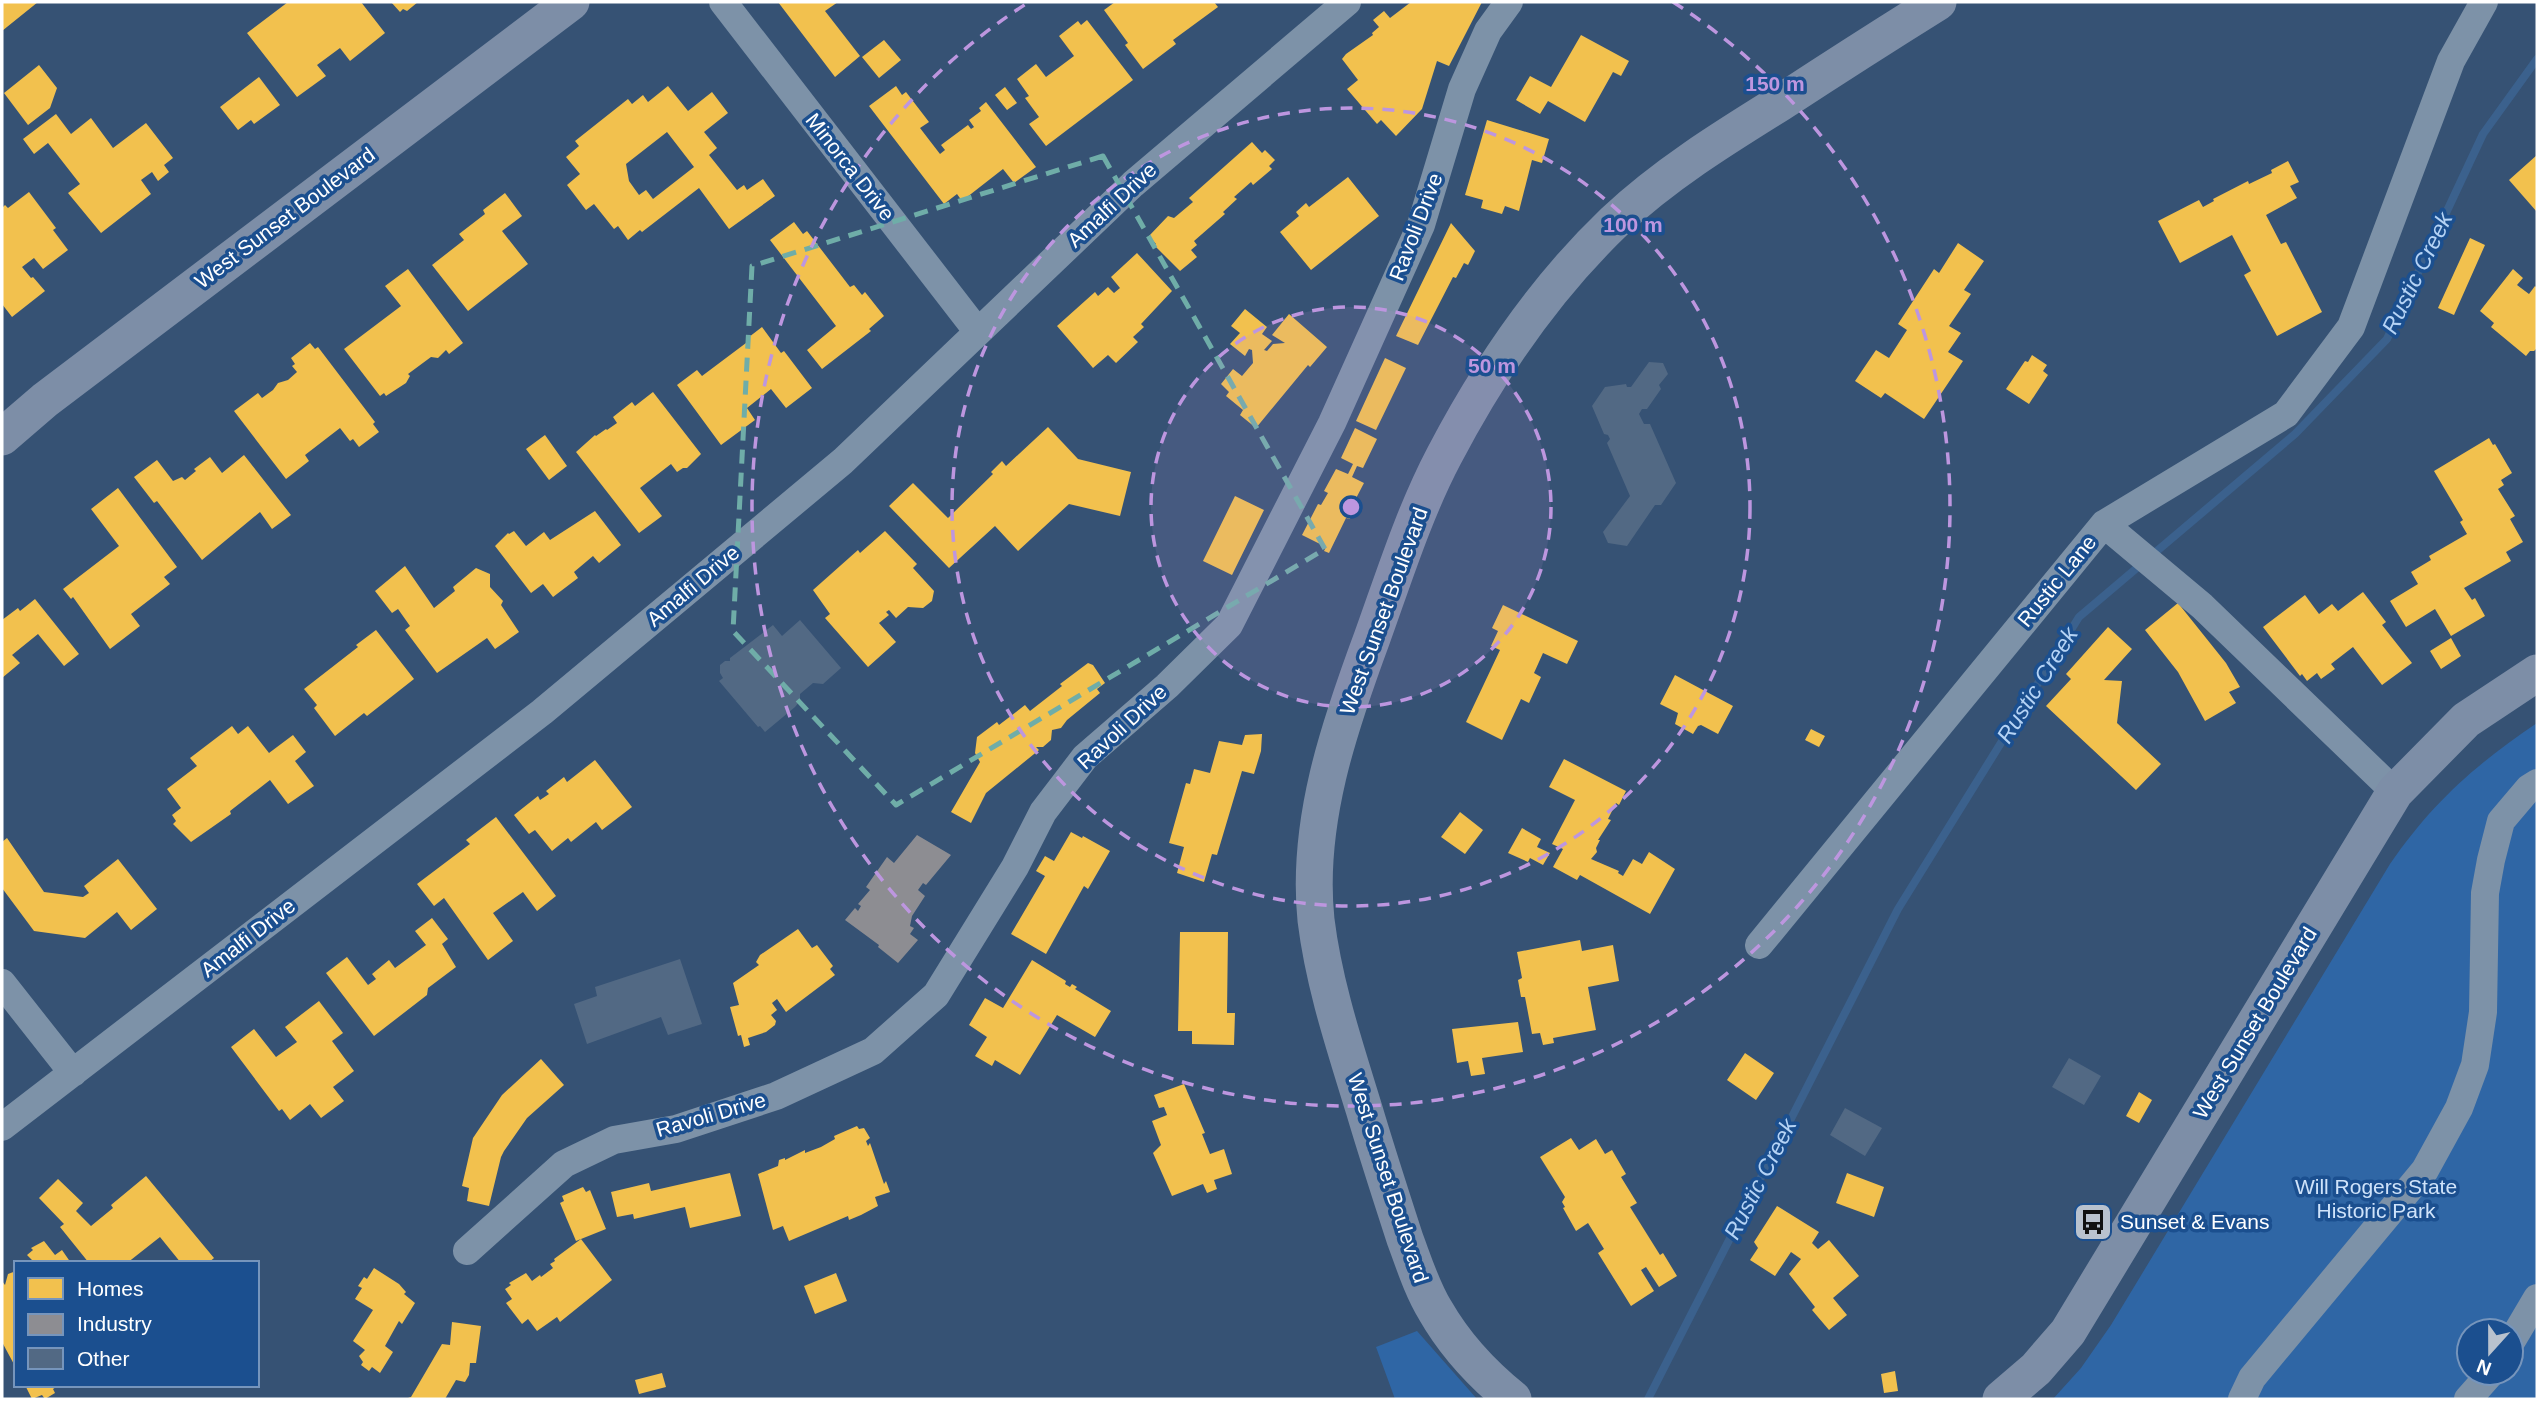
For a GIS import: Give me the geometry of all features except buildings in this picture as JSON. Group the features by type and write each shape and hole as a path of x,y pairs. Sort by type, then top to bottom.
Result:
{"main road":[{"name":"West Sunset Boulevard","path":"2,437 45,400 571,2"},
{"name":"West Sunset Boulevard","path":"1513,1399 1470,1360 1432,1306 1389,1192 1334,1014 1316,918 1316,862 1321,804 1338,740 1411,531 1443,458 1486,381 1535,310 1614,223 1688,160 1938,2"},
{"name":"West Sunset Boulevard","path":"2001,1399 2036,1369 2068,1332 2395,792 2466,720 2537,673"}],"street":[{"name":"Minorca Drive","path":"723,2 978,332"},
{"name":"Amalfi Drive","path":"2,1127 542,712 843,461 1133,184 1347,2"},
{"name":"Ravoli Drive","path":"467,1251 564,1164 614,1140 676,1129 776,1096 873,1051 936,995 1015,867 1043,812 1085,757 1167,686 1229,625 1332,423 1421,225 1462,89 1488,31 1508,2"},
{"path":"2105,524 2286,414 2351,327 2451,61 2484,2"},
{"name":"Rustic Lane","path":"1759,945 2105,524 2202,606 2395,792"},
{"path":"2242,1399 2252,1378 2425,1170 2459,1108 2475,1065 2483,1012 2485,893 2491,860 2501,821 2529,788 2537,783"},
{"path":"2,983 72,1073"},
{"path":"2525,1318 2537,1298"}],"highlighted area":[{"path":"1103,156 1325,549 896,805 733,631 752,266"}],"green space":[{"name":"Will Rogers State Historic Park","path":"2537,723 2537,1399 2053,1399 2081,1368 2111,1325 2390,864 2439,803 2475,770"},
{"path":"1417,1331 1477,1399 1395,1399 1376,1347"}],"waterway":[{"name":"Rustic Creek","path":"1648,1399 1898,909 2079,617 2295,434 2387,339 2483,134 2537,59"}],"place":[{"name":"Sunset & Evans","path":"2093,1222"}]}
